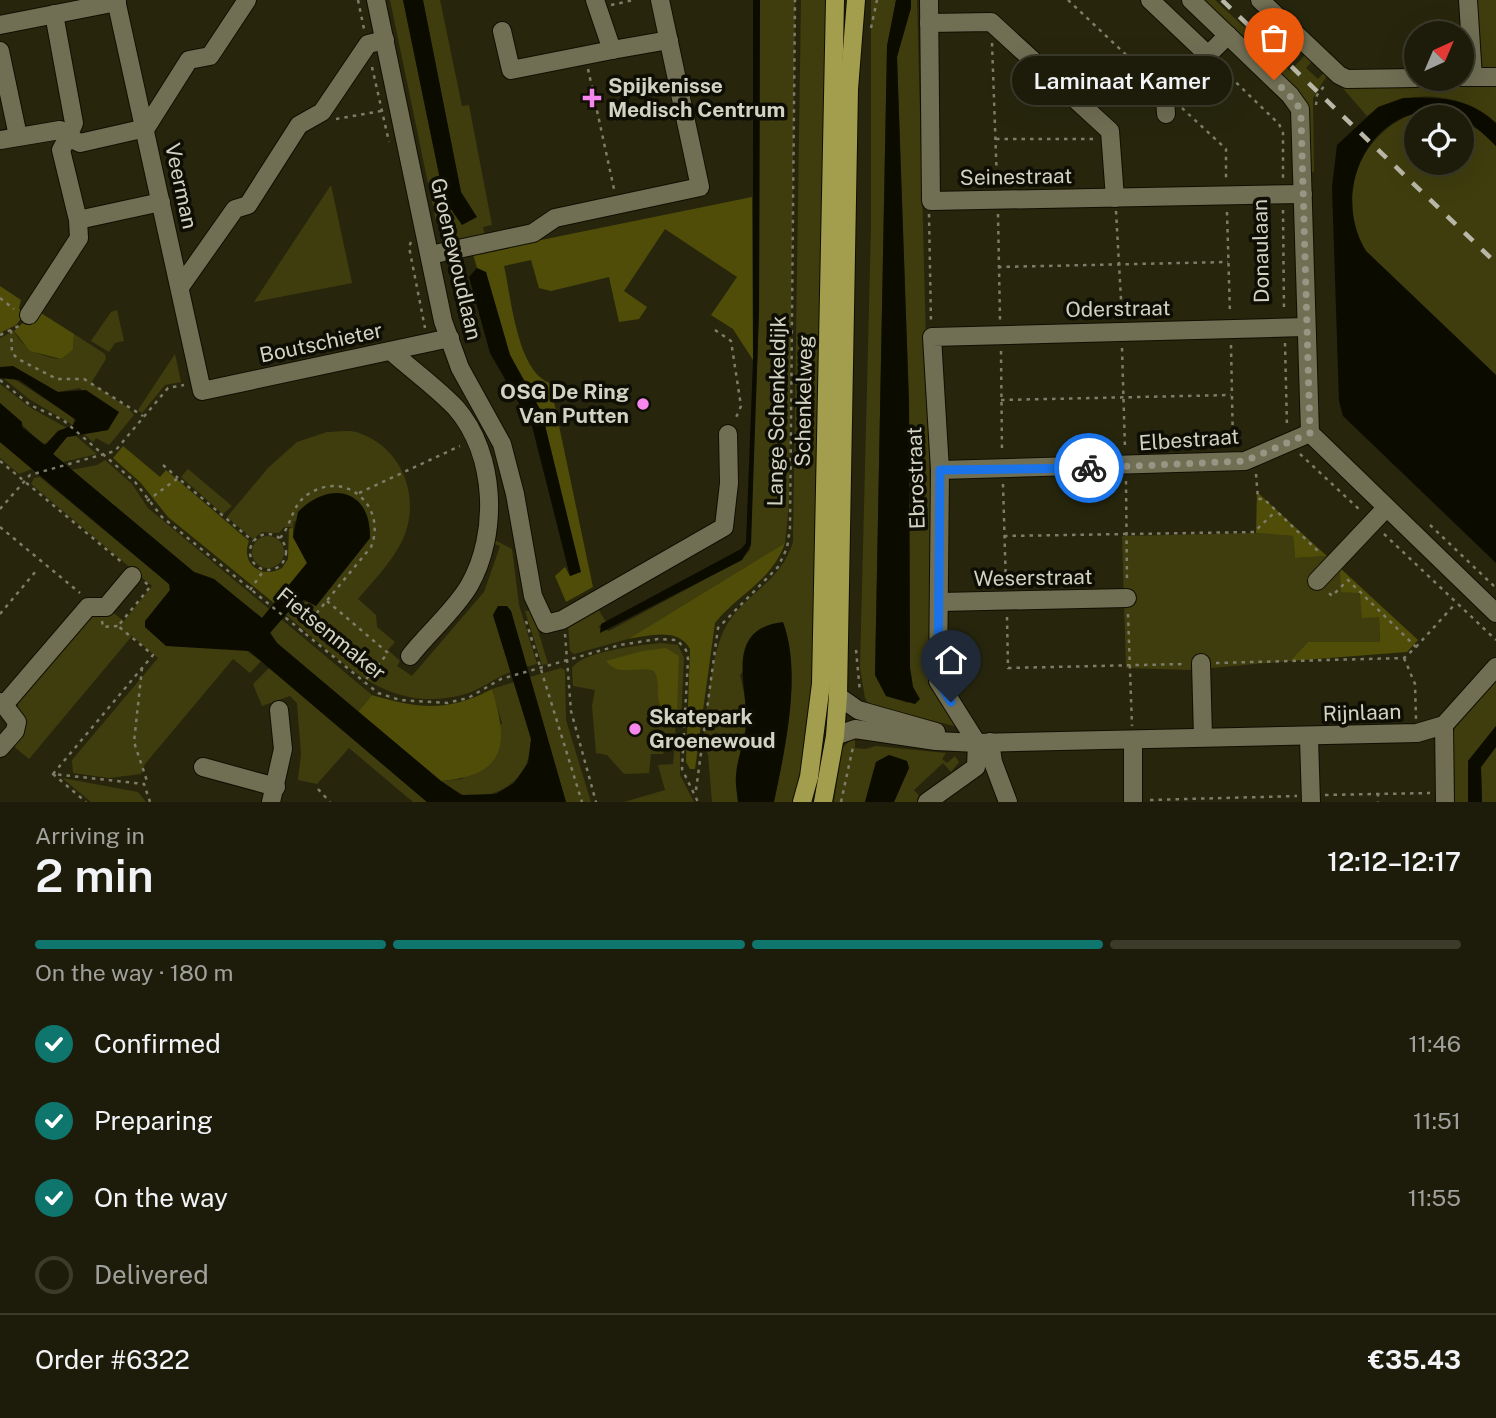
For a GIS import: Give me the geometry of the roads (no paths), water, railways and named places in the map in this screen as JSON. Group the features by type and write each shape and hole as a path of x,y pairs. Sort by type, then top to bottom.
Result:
{"main road":[{"name":"Schenkelweg","path":"802,802 809,777 821,684 835,0"},
{"name":"Schenkelweg","path":"823,802 835,736 838,696 849,116 856,0"}],"street":[{"path":"0,140 60,130 80,143 146,128 189,60 210,56 247,0"},
{"name":"Groenewoudlaan","path":"376,0 443,321 460,368 502,444 538,612 546,624 562,620 724,527 729,483 728,434"},
{"path":"430,256 533,233 555,218 701,187 660,0"},
{"name":"Seinestraat","path":"929,0 931,201 1303,194"},
{"path":"1150,0 1208,55"},
{"name":"Donaulaan","path":"1191,0 1297,103 1301,116 1310,433"},
{"path":"1260,0 1337,74 1347,79 1404,78"},
{"path":"1468,0 1468,21"},
{"path":"0,25 116,1"},
{"name":"Veerman","path":"116,1 201,386"},
{"path":"596,4 612,50"},
{"path":"29,315 79,238 78,220 61,150 74,123 54,14"},
{"path":"929,23 991,22 1110,131 1115,198"},
{"path":"502,31 512,70 669,40"},
{"path":"1166,114 1165,98 1228,35"},
{"path":"180,287 235,209 248,205 299,125 325,116 368,44 385,40"},
{"path":"0,51 18,136"},
{"path":"1474,77 1496,76"},
{"path":"78,220 160,202"},
{"name":"Oderstraat","path":"932,337 1305,327"},
{"name":"Ebrostraat","path":"932,337 940,470 938,681 984,743 1008,802"},
{"name":"Boutschieter","path":"201,386 391,352 450,338"},
{"path":"391,352 456,409 475,439 488,473 487,537 469,586 410,656"},
{"path":"1310,433 1496,613"},
{"name":"Elbestraat","path":"940,470 1245,461 1310,433"},
{"path":"1317,581 1386,508"},
{"path":"0,748 15,731 17,722 2,703 88,607 106,607 132,574"},
{"name":"Weserstraat","path":"940,602 1127,598"},
{"path":"1201,663 1203,737"},
{"path":"1445,797 1444,725 1496,667"},
{"name":"Rijnlaan","path":"838,696 858,710 984,743"},
{"path":"203,767 274,795 283,749 279,710"},
{"name":"Rijnlaan","path":"835,736 855,729 936,741 984,743 1203,737 1309,738 1417,733 1444,725"},
{"path":"1309,738 1311,799"},
{"path":"1133,740 1133,801"},
{"path":"927,802 976,766 984,743"}],"railway":[{"path":"1222,0 1496,263"}],"place":[{"name":"Laminaat Kamer","path":"1274,80"},
{"name":"Spijkenisse Medisch Centrum","path":"592,98"},
{"name":"OSG De Ring Van Putten","path":"643,404"},
{"name":"Skatepark Groenewoud","path":"635,729"}]}
